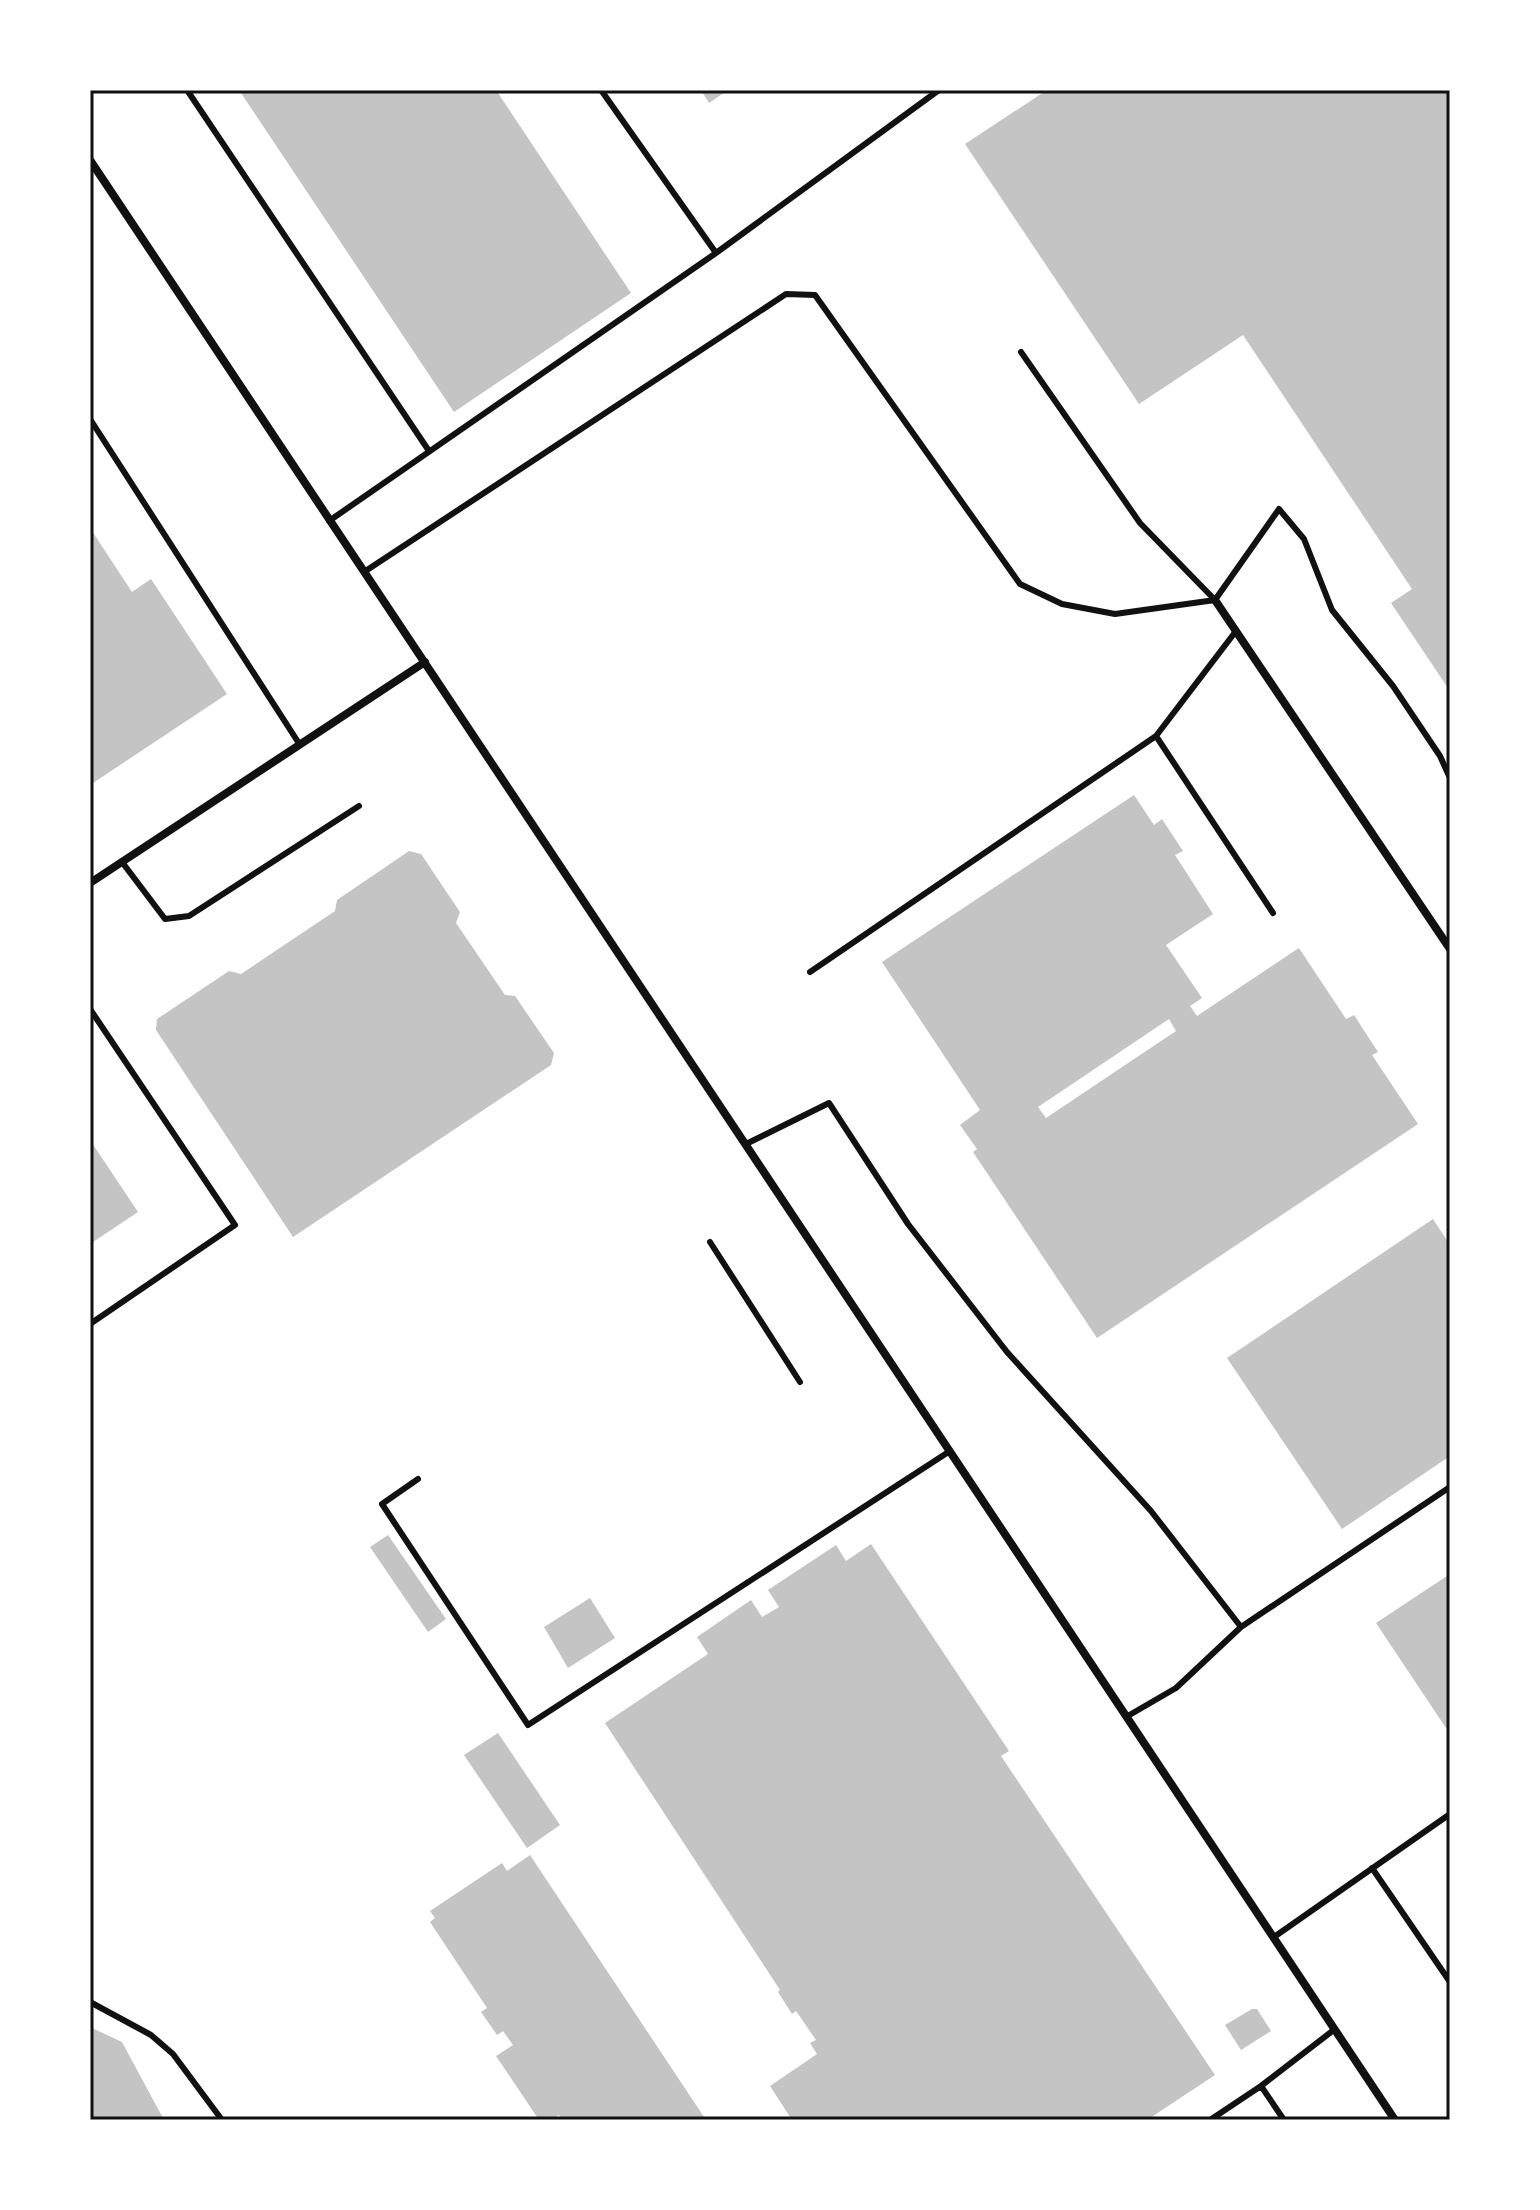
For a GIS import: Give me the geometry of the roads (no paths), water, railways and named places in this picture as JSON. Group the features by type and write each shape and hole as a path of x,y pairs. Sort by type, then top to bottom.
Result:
{"street":[{"path":"90,160 1395,2120"},
{"path":"1215,600 1450,949"},
{"path":"90,883 425,662"}],"lane":[{"path":"187,90 429,451"},
{"path":"601,90 716,253"},
{"path":"329,521 716,253 939,90"},
{"path":"364,572 786,294 815,295 1020,584 1062,604 1115,614 1215,600 1279,509 1304,539 1332,610 1393,686 1440,756 1450,778"},
{"path":"1021,352 1140,523 1215,600"},
{"path":"90,419 300,745"},
{"path":"810,972 1156,736 1236,631"},
{"path":"1156,736 1273,913"},
{"path":"122,862 165,919 189,916 359,806"},
{"path":"90,1009 235,1225 90,1324"},
{"path":"746,1144 829,1103 908,1224 1007,1352 1151,1511 1241,1627"},
{"path":"710,1242 800,1382"},
{"path":"418,1479 382,1504 528,1725 950,1451"},
{"path":"1126,1717 1176,1688 1241,1627 1450,1487"},
{"path":"1274,1937 1450,1814"},
{"path":"1372,1868 1450,1982"},
{"path":"90,2002 151,2035 173,2054 222,2120"},
{"path":"1210,2120 1261,2086 1335,2029"},
{"path":"1261,2086 1284,2120"}]}
